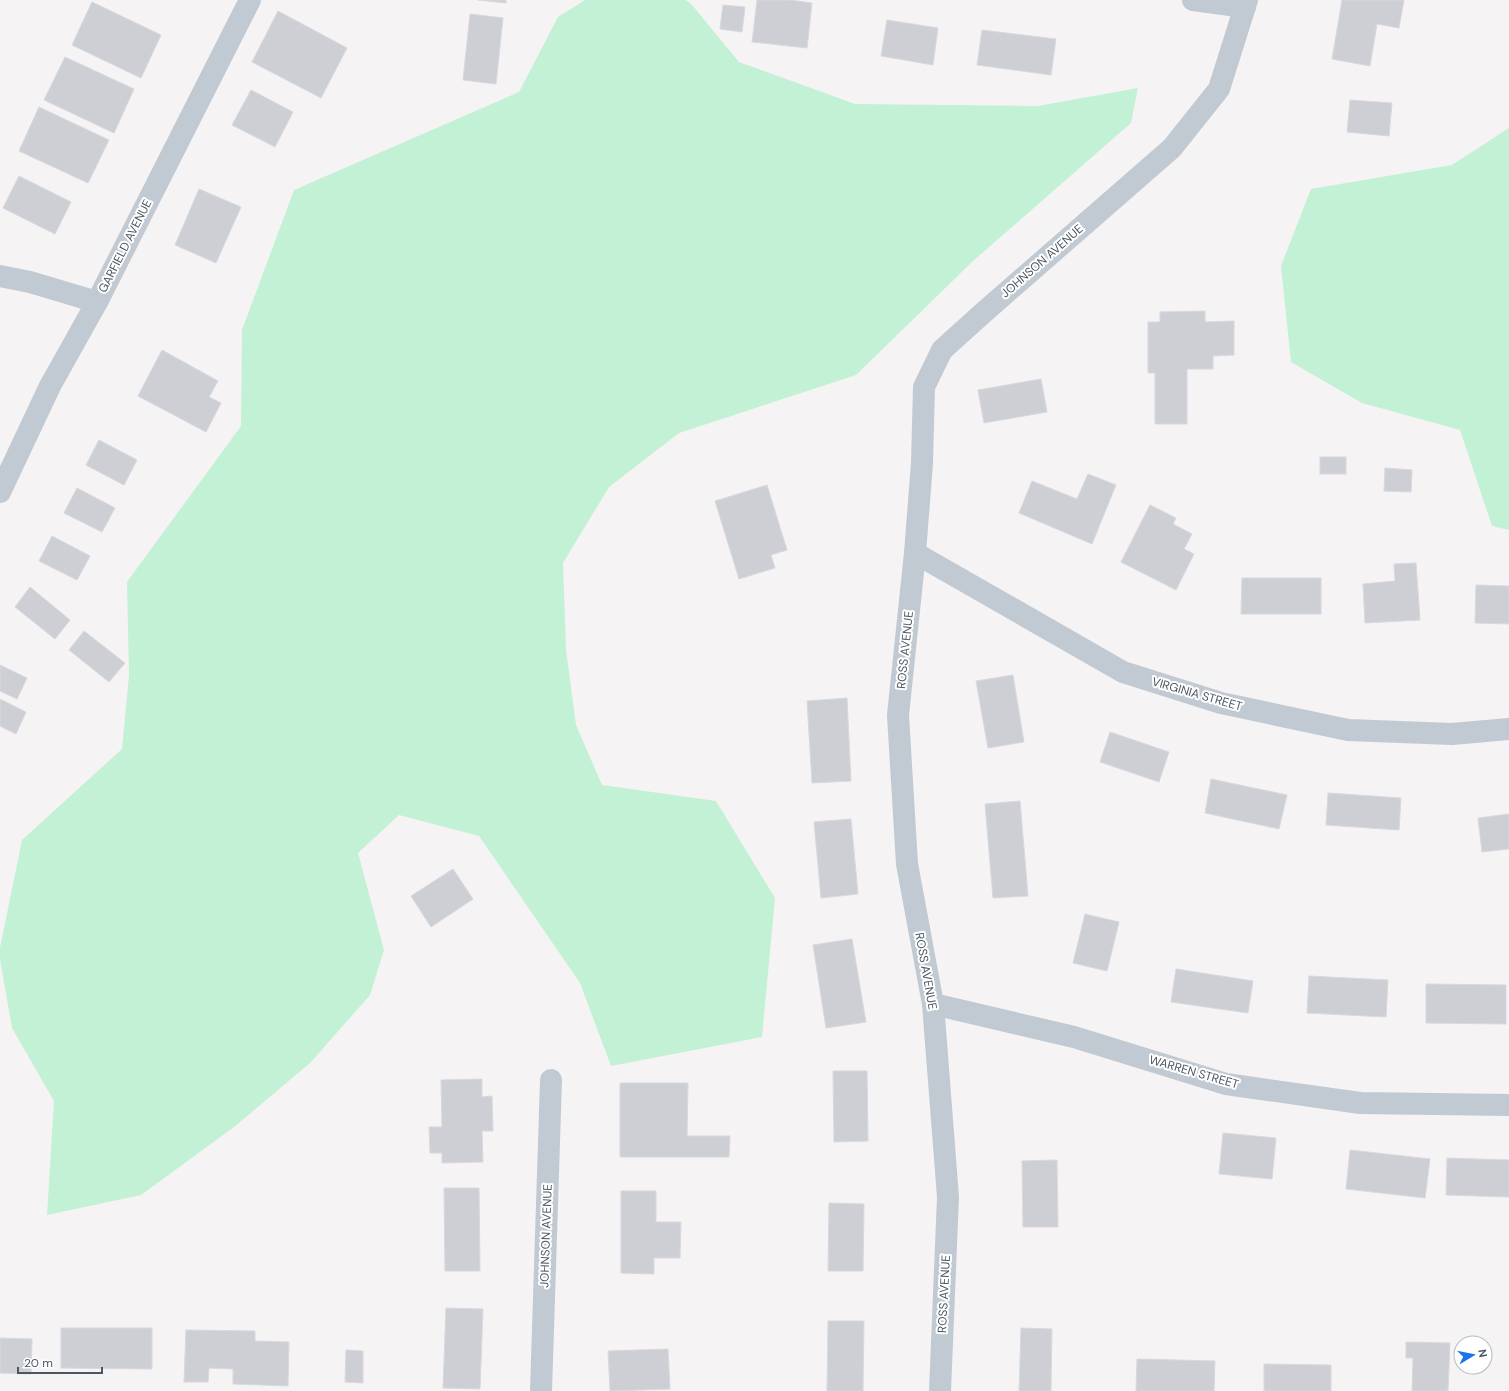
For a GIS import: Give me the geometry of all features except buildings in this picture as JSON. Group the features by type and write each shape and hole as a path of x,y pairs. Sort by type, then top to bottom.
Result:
{"street":[{"name":"GARFIELD AVENUE","path":"0,492 50,386 97,302 250,0"},
{"path":"1193,0 1246,3"},
{"name":"JOHNSON AVENUE","path":"915,553 922,463 924,388 942,350 983,312 1172,148 1219,88 1246,3"},
{"path":"0,276 30,282 97,302"},
{"name":"VIRGINIA STREET","path":"915,553 1123,672 1221,703 1348,730 1452,734 1509,729"},
{"name":"ROSS AVENUE","path":"915,553 898,715 907,864 933,1004 948,1197 940,1391"},
{"name":"WARREN STREET","path":"933,1004 1074,1037 1226,1084 1360,1103 1509,1105"},
{"name":"JOHNSON AVENUE","path":"541,1391 551,1080"}],"green space":[{"path":"585,0 686,0 692,5 739,62 855,104 1038,106 1138,88 1131,123 973,261 856,375 679,433 609,487 563,563 566,650 576,725 602,785 716,801 775,898 762,1037 611,1066 580,983 479,836 399,815 358,853 384,950 370,995 310,1063 234,1127 141,1195 47,1215 54,1101 12,1028 0,959 0,948 22,840 122,749 129,675 127,582 241,426 242,330 294,190 519,92 558,17"},
{"path":"1509,128 1509,530 1492,526 1460,430 1362,403 1291,362 1281,266 1311,189 1452,165"}]}
